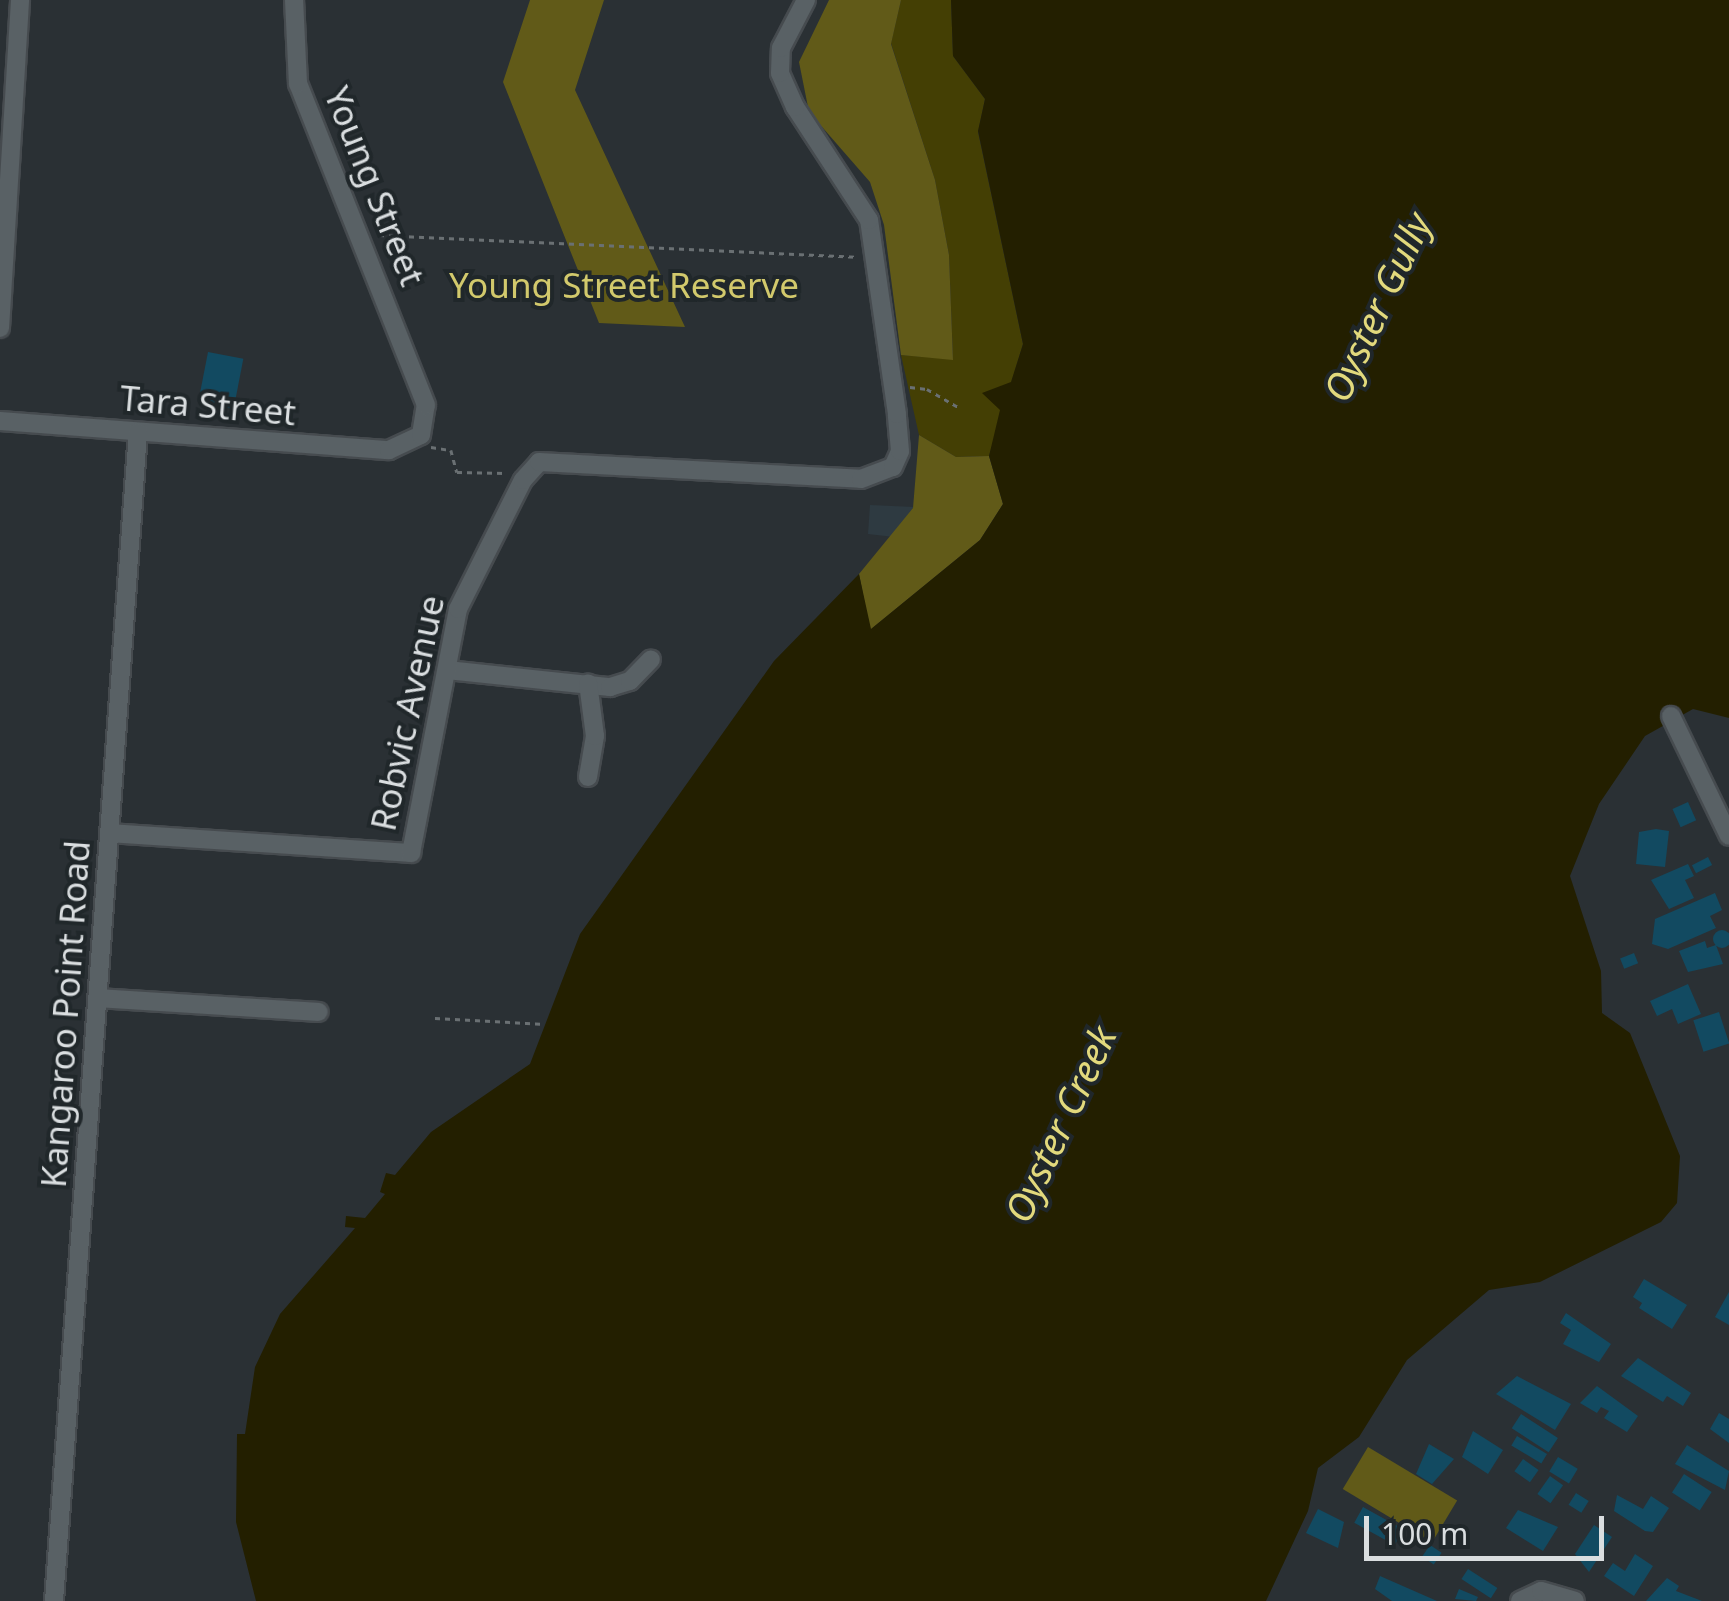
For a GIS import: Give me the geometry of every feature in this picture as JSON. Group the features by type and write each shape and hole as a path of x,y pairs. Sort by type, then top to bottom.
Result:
{"street":[{"path":"0,328 20,0"},
{"name":"Young Street","path":"294,0 298,84 364,240 426,405 425,426 410,444"},
{"path":"523,480 539,462 552,459 874,478 894,467 900,451 872,228 864,204 794,107 780,73 780,48 806,0"},
{"name":"Tara Street","path":"0,421 376,450 410,444"},
{"name":"Kangaroo Point Road","path":"54,1601 138,432"},
{"name":"Robvic Avenue","path":"110,833 411,853 458,609 523,480"},
{"path":"446,670 504,680 624,684 651,659"},
{"path":"588,683 595,736 588,778"},
{"path":"1671,716 1729,836"},
{"path":"98,998 319,1012"},
{"path":"1528,1596 1575,1601"}],"path":[{"path":"364,240 389,232 851,257"},
{"path":"927,388 958,407"},
{"path":"410,444 451,450 458,472 505,472 523,480"},
{"path":"436,1018 545,1024"}],"shaded area":[{"path":"901,0 951,0 953,56 985,99 978,132 1023,344 989,456 956,457 919,435 901,355 953,359 949,255 935,180 891,43"},
{"path":"870,505 914,507 894,537 868,534"}],"green space":[{"name":"Young Street Reserve","path":"530,0 604,0 575,90 685,327 599,323 503,82"},
{"path":"829,0 901,0 891,44 935,180 949,255 953,360 901,355 884,225 870,182 809,112 799,62"},
{"path":"919,435 956,457 989,456 1003,504 980,540 870,630 859,574 913,508"},
{"path":"1368,1447 1457,1501 1432,1543 1343,1489"}],"water":[{"path":"951,0 1729,0 1729,718 1693,709 1645,736 1599,804 1570,876 1601,971 1602,1013 1630,1033 1680,1156 1677,1203 1661,1222 1540,1282 1489,1290 1407,1360 1359,1437 1318,1468 1308,1511 1266,1601 256,1601 236,1522 237,1434 245,1434 255,1367 280,1314 355,1228 345,1227 346,1216 365,1218 385,1194 380,1192 386,1173 395,1175 431,1132 530,1064 580,934 774,661 859,574 871,629 980,540 1003,504 989,456 1000,410 982,393 1011,382 1023,344 978,131 985,99 953,56"}],"building":[{"path":"208,352 243,359 234,409 198,402"},
{"path":"1688,802 1696,820 1681,827 1672,809"},
{"path":"1669,831 1665,867 1636,864 1639,832"},
{"path":"1708,857 1712,865 1696,873 1692,865"},
{"path":"1688,864 1694,876 1685,880 1694,898 1669,909 1651,880"},
{"path":"1715,893 1722,910 1710,916 1716,928 1668,949 1652,944 1655,919"},
{"path":"1722,930 1731,939 1722,948 1713,939"},
{"path":"1705,941 1707,948 1716,945 1723,964 1688,972 1679,951"},
{"path":"1634,953 1638,963 1624,969 1620,959"},
{"path":"1688,984 1701,1014 1678,1024 1672,1009 1657,1016 1650,1001"},
{"path":"1719,1012 1729,1043 1704,1052 1693,1020"},
{"path":"1644,1279 1687,1305 1672,1329 1639,1308 1642,1303 1633,1297"},
{"path":"1729,1292 1729,1325 1715,1317"},
{"path":"1566,1313 1611,1344 1599,1362 1563,1344 1571,1330 1560,1323"},
{"path":"1638,1358 1691,1393 1683,1406 1667,1396 1663,1402 1621,1376"},
{"path":"1517,1376 1571,1404 1555,1430 1496,1394"},
{"path":"1597,1386 1638,1416 1627,1432 1604,1418 1609,1411 1601,1407 1597,1413 1580,1403"},
{"path":"1719,1413 1729,1419 1729,1443 1710,1429"},
{"path":"1521,1414 1558,1438 1549,1452 1512,1428"},
{"path":"1473,1431 1503,1450 1488,1474 1462,1457"},
{"path":"1517,1436 1547,1454 1541,1463 1511,1445"},
{"path":"1429,1444 1454,1459 1432,1484 1416,1474"},
{"path":"1687,1445 1729,1471 1725,1490 1675,1464"},
{"path":"1558,1457 1578,1469 1569,1483 1549,1472"},
{"path":"1523,1459 1539,1470 1530,1482 1514,1471"},
{"path":"1684,1474 1712,1492 1700,1510 1672,1492"},
{"path":"1550,1476 1563,1485 1550,1503 1537,1494"},
{"path":"1576,1493 1589,1501 1581,1513 1569,1505"},
{"path":"1617,1495 1643,1509 1651,1496 1669,1508 1653,1532 1645,1531 1614,1511"},
{"path":"1363,1507 1403,1529 1395,1545 1354,1523"},
{"path":"1318,1509 1344,1522 1338,1548 1306,1533"},
{"path":"1518,1510 1558,1527 1543,1551 1506,1528"},
{"path":"1594,1525 1612,1537 1589,1572 1575,1554"},
{"path":"1430,1545 1442,1553 1434,1564 1422,1557"},
{"path":"1635,1554 1653,1566 1634,1596 1604,1576 1613,1563 1625,1571"},
{"path":"1468,1569 1497,1588 1491,1598 1461,1579"},
{"path":"1380,1576 1437,1601 1392,1601 1375,1589"},
{"path":"1667,1578 1679,1586 1676,1591 1702,1601 1646,1601"},
{"path":"1459,1589 1478,1597 1476,1601 1455,1599"}],"water label":[{"name":"Oyster Gully","path":"1377,307"},
{"name":"Oyster Creek","path":"1060,1124"}]}
